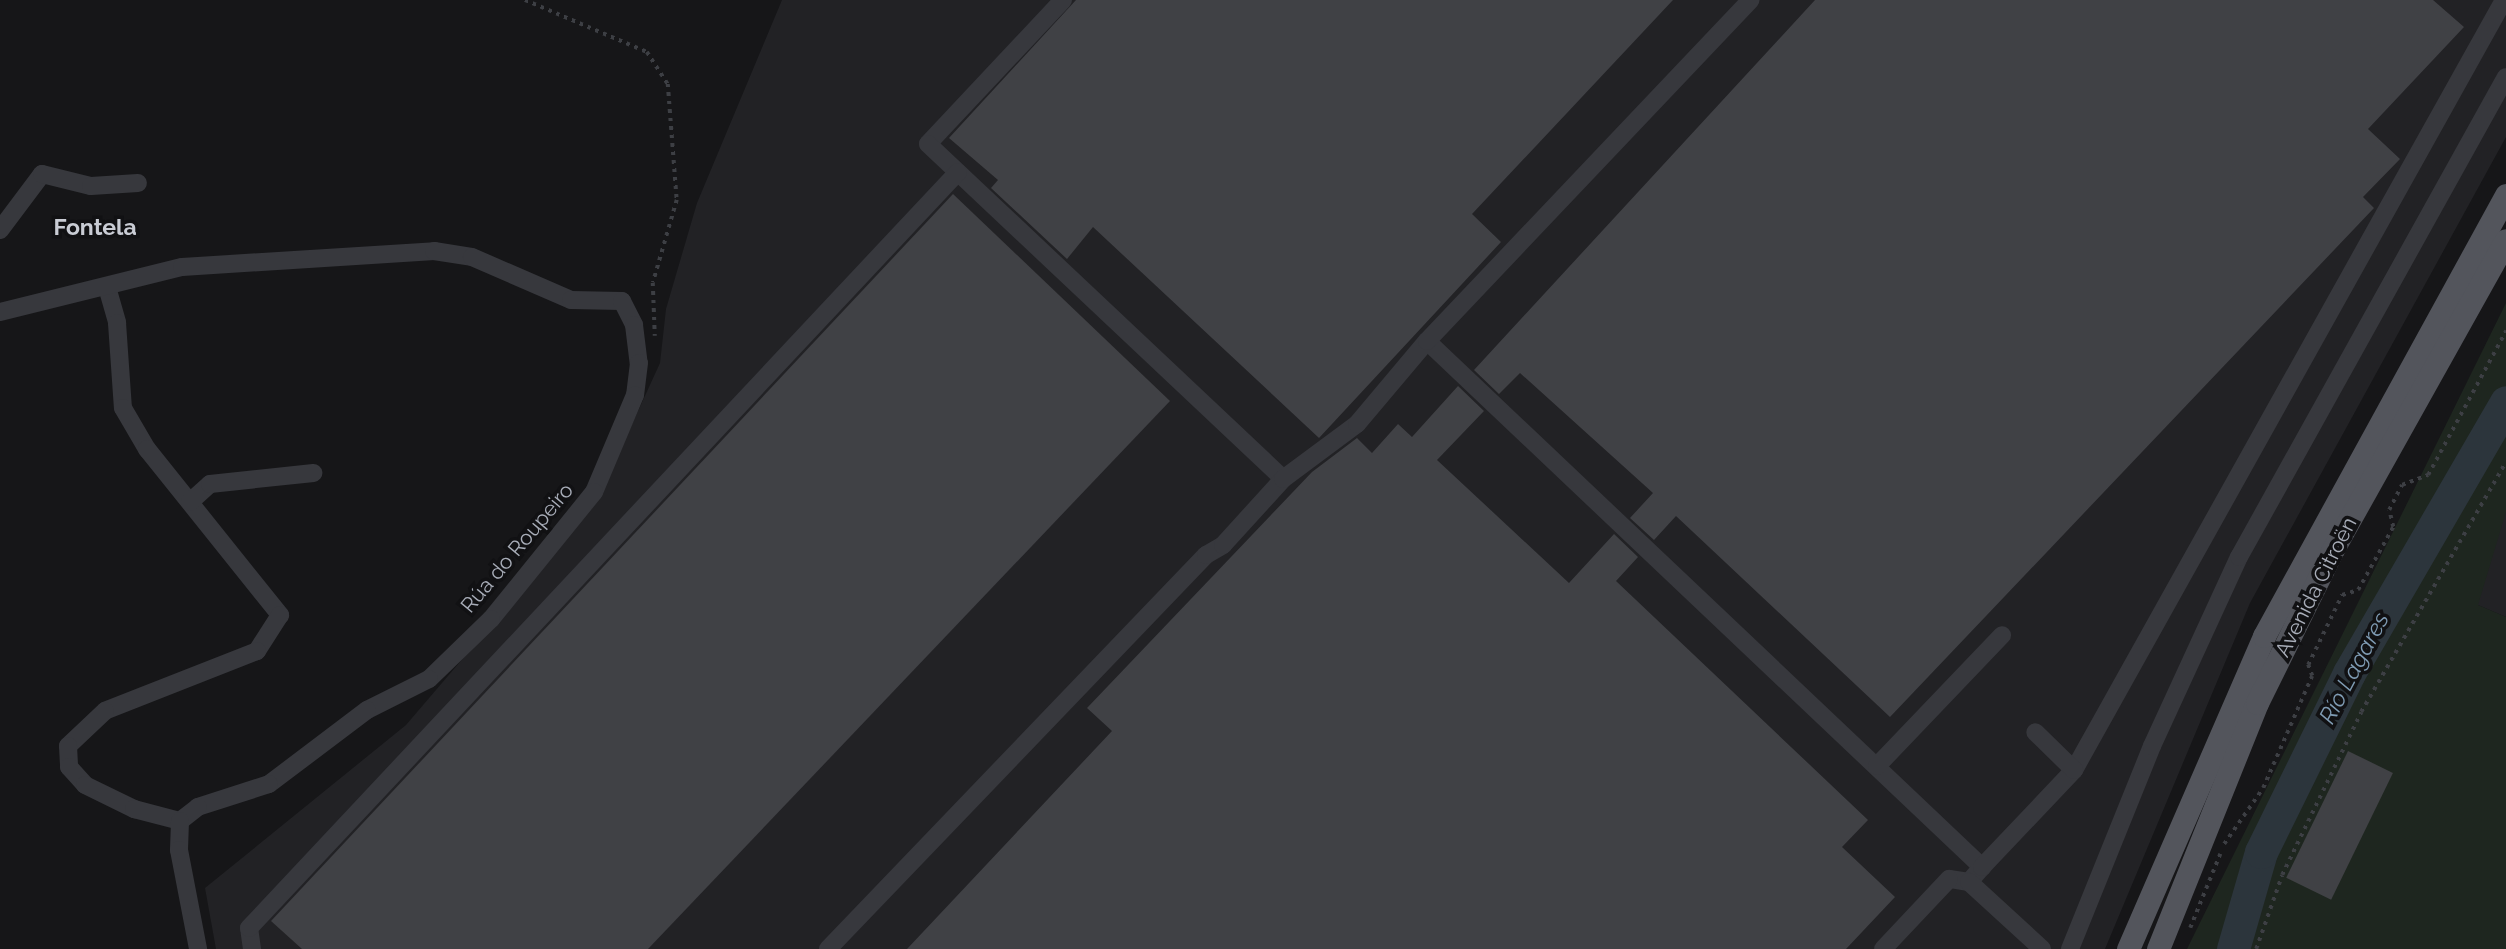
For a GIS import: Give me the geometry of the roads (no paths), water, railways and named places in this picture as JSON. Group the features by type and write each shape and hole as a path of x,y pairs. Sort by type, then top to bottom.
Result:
{"main road":[{"name":"Avenida Citroën","path":"2128,949 2264,636 2506,195"},
{"name":"Avenida Citroën","path":"2158,949 2257,703 2332,551 2506,240"}],"street":[{"path":"1063,0 928,144 1283,479"},
{"path":"828,949 1283,479 1357,424 1427,341 1751,0"},
{"path":"1969,882 2074,770 2504,0"},
{"path":"2070,949 2151,746 2239,557 2506,77"},
{"path":"253,949 248,928 958,172"},
{"path":"0,230 42,174 91,186 138,183"},
{"name":"Rúa do Roupeiro","path":"0,313 182,267 434,251 472,257 571,300 622,301 639,363 635,395 594,492 491,619 429,679 367,710 269,784 198,807 180,821"},
{"path":"107,287 117,323 123,408 190,502 272,600 277,624 245,658 105,711 74,735 66,755 76,777 99,794 180,821 179,850 198,949"},
{"path":"1427,341 1982,867"},
{"path":"190,502 210,484 313,473"},
{"path":"1877,766 2002,635"},
{"path":"2035,732 2074,770"},
{"path":"1883,949 1949,879 1969,882 2042,949"}],"waterway":[{"name":"Río Lagares","path":"2233,949 2261,852 2349,673 2506,402"}],"district":[{"name":"Fontela","path":"95,227"}]}
